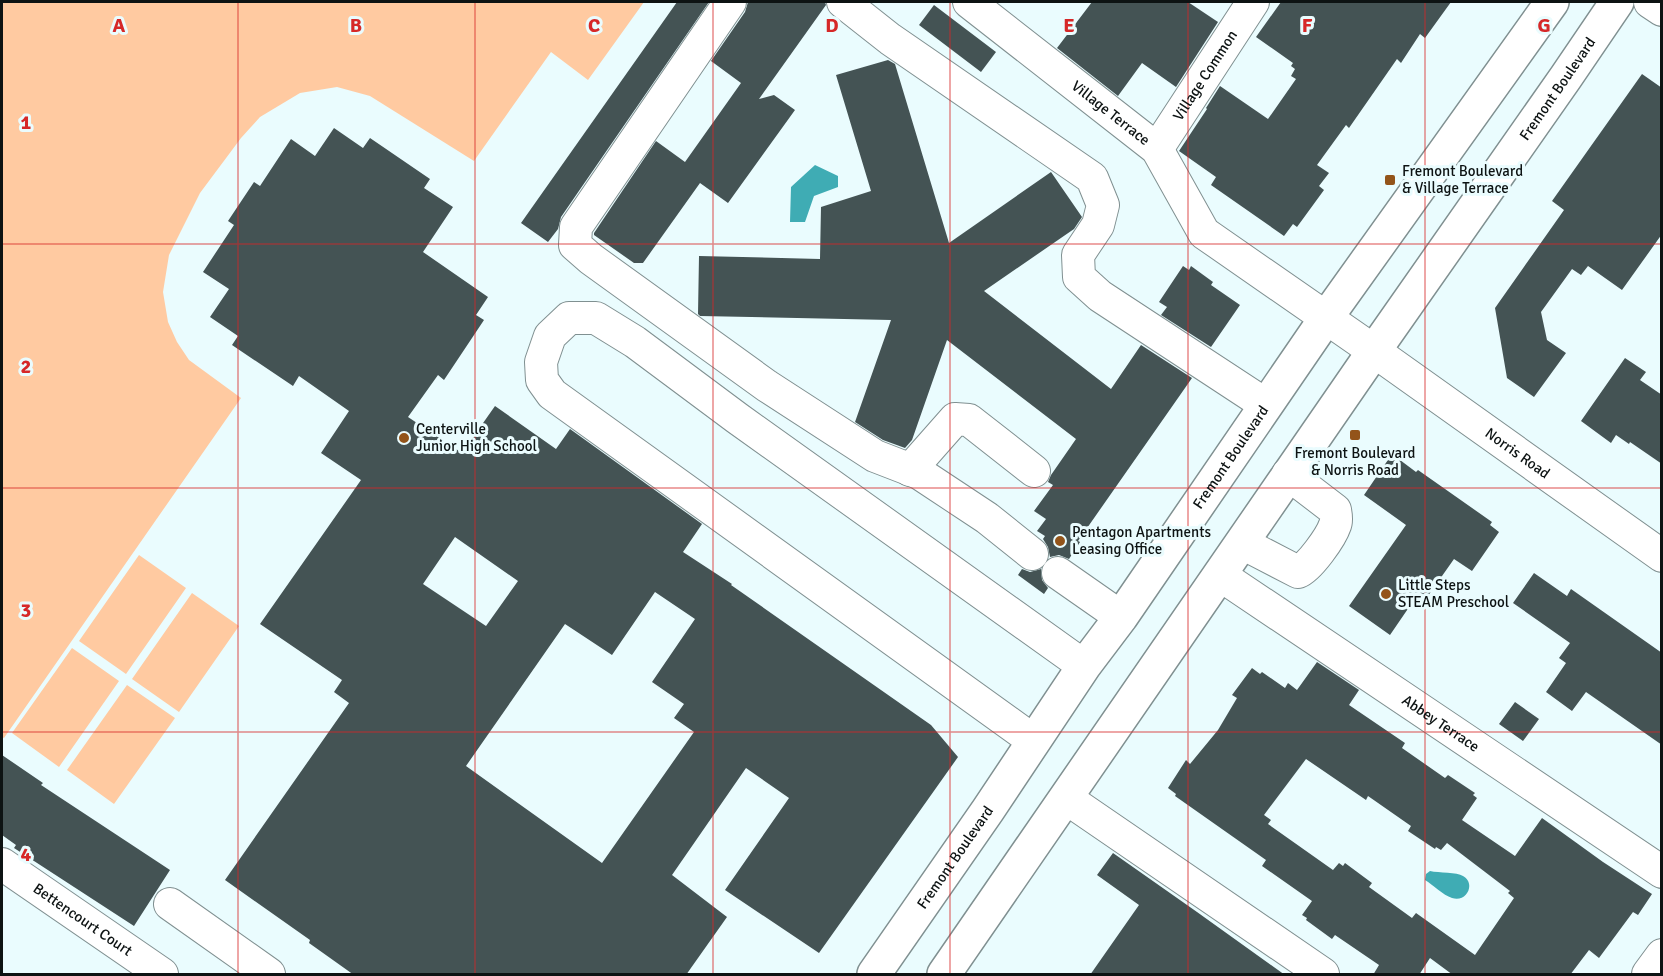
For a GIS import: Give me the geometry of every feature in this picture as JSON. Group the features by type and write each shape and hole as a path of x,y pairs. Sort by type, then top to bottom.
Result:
{"main road":[{"name":"Fremont Boulevard","path":"874,975 1084,666 1122,617 1326,318 1552,2"},
{"name":"Fremont Boulevard","path":"944,975 1288,474 1617,2"}],"street":[{"path":"730,2 576,228 575,245 591,259 767,386 875,456 919,473 987,518 1032,554"},
{"path":"843,2 890,39 1092,178 1103,205 1098,225 1078,255 1079,277 1101,296 1266,405"},
{"name":"Village Terrace","path":"969,2 1157,148 1204,233 1374,351"},
{"name":"Village Common","path":"1157,148 1253,2"},
{"path":"1650,2 1662,10"},
{"path":"1034,741 552,394 542,381 541,362 550,336 569,318 596,318 625,336 1084,666"},
{"name":"Norris Road","path":"1374,351 1662,556"},
{"path":"910,470 955,419 969,420 1034,471"},
{"path":"1242,543 1298,572 1305,569 1318,551 1336,523 1335,510 1288,474"},
{"path":"1058,573 1122,617"},
{"name":"Abbey Terrace","path":"1220,575 1662,872"},
{"path":"1066,798 1323,975"},
{"name":"Bettencourt Court","path":"2,864 162,975"},
{"path":"170,904 269,975"},
{"path":"1648,975 1662,955"}],"shaded area":[{"path":"2,2 644,2 588,80 551,52 474,161 370,96 337,87 300,93 260,117 241,138 200,193 169,255 163,292 168,322 189,360 241,398 4,738 2,737"},
{"path":"139,555 186,588 126,674 79,641"},
{"path":"192,593 239,626 179,712 132,679"},
{"path":"72,648 119,681 59,767 12,733"},
{"path":"127,685 175,718 114,804 67,770"}],"water":[{"path":"815,165 838,176 838,187 814,196 805,222 790,222 791,187"},
{"path":"1430,871 1463,876 1469,883 1468,892 1462,898 1449,897 1425,880 1426,874"}],"building":[{"path":"677,2 709,2 561,217 558,229 548,242 521,223"},
{"path":"748,2 825,2 826,5 759,99 774,95 795,110 728,203 700,183 643,263 634,263 594,233 656,141 685,162 741,83 711,61 745,12"},
{"path":"1092,2 1188,2 1218,22 1176,87 1142,63 1118,96 1057,48"},
{"path":"1281,2 1451,2 1425,38 1420,34 1401,63 1397,59 1349,128 1346,125 1317,165 1329,173 1319,186 1324,190 1297,227 1293,224 1284,236 1211,185 1216,177 1179,151 1220,86 1268,119 1296,79 1291,76 1295,69 1291,66 1293,63 1256,37"},
{"path":"934,5 996,52 981,72 919,25"},
{"path":"888,60 895,64 949,243 1051,172 1082,217 1074,229 984,291 1111,389 1141,345 1192,378 1078,541 1080,542 1069,559 1059,555 1050,557 1043,539 1045,536 1037,531 1046,519 1034,511 1053,485 1048,482 1051,475 1076,439 947,340 912,440 905,448 883,440 855,422 891,320 700,316 698,314 699,256 820,259 821,207 871,191 836,75"},
{"path":"1642,74 1662,88 1662,234 1622,290 1588,266 1581,275 1572,269 1541,312 1547,340 1566,353 1534,397 1507,378 1495,308 1564,210 1552,201"},
{"path":"334,128 363,148 370,138 430,179 424,188 453,207 423,252 488,297 476,315 484,320 444,380 438,375 408,417 462,453 495,406 556,449 570,429 702,524 683,552 931,725 958,757 819,953 725,890 789,798 746,768 672,875 727,917 686,975 354,975 309,943 310,940 225,880 349,703 334,692 342,680 260,624 361,480 321,453 349,411 299,376 293,386 232,345 238,336 210,317 229,289 203,272 234,225 228,221 254,182 260,186 291,139 315,156","holes":["455,537 518,581 486,626 423,584","655,592 695,619 652,682 684,704 674,718 694,732 602,863 466,766 565,624 612,655"]},
{"path":"1183,266 1189,270 1191,266 1213,282 1211,285 1240,305 1211,347 1161,315 1167,307 1159,302"},
{"path":"1625,358 1646,372 1640,380 1662,395 1662,464 1616,435 1611,443 1581,421"},
{"path":"1392,454 1492,522 1490,525 1499,532 1472,571 1454,559 1423,603 1416,597 1390,635 1349,606 1406,525 1364,495"},
{"path":"1022,569 1030,572 1041,569 1042,580 1048,588 1044,594 1018,575"},
{"path":"1534,573 1567,596 1571,589 1662,653 1662,745 1586,692 1572,711 1546,692 1566,663 1559,658 1570,643 1513,603"},
{"path":"1317,662 1359,690 1349,705 1405,743 1402,748 1445,778 1448,775 1475,793 1473,795 1477,798 1462,820 1515,856 1542,818 1652,894 1638,915 1633,912 1599,958 1589,950 1570,975 1453,975 1430,958 1419,975 1373,975 1379,965 1335,935 1332,939 1306,920 1307,918 1302,915 1312,901 1262,866 1266,860 1175,796 1176,794 1168,788 1186,760 1190,764 1218,730 1237,698 1232,695 1252,668 1285,688 1288,683 1297,690","holes":["1306,759 1366,800 1368,796 1411,826 1408,831 1435,849 1436,847 1441,850 1447,843 1510,891 1508,893 1514,898 1475,955 1416,913 1412,918 1369,887 1372,883 1345,863 1343,866 1339,863 1333,870 1268,824 1271,820 1264,815"]},
{"path":"1515,702 1539,719 1523,741 1499,724"},
{"path":"2,755 43,783 41,785 170,870 134,926 14,848 16,845 2,835"},
{"path":"1113,853 1285,975 1090,975 1139,905 1097,875"}],"place":[{"name":"Fremont Boulevard & Village Terrace","path":"1390,180"},
{"name":"Fremont Boulevard & Norris Road","path":"1355,435"},
{"name":"Centerville Junior High School","path":"404,438"},
{"name":"Pentagon Apartments Leasing Office","path":"1060,541"},
{"name":"Little Steps STEAM Preschool","path":"1386,594"}]}
